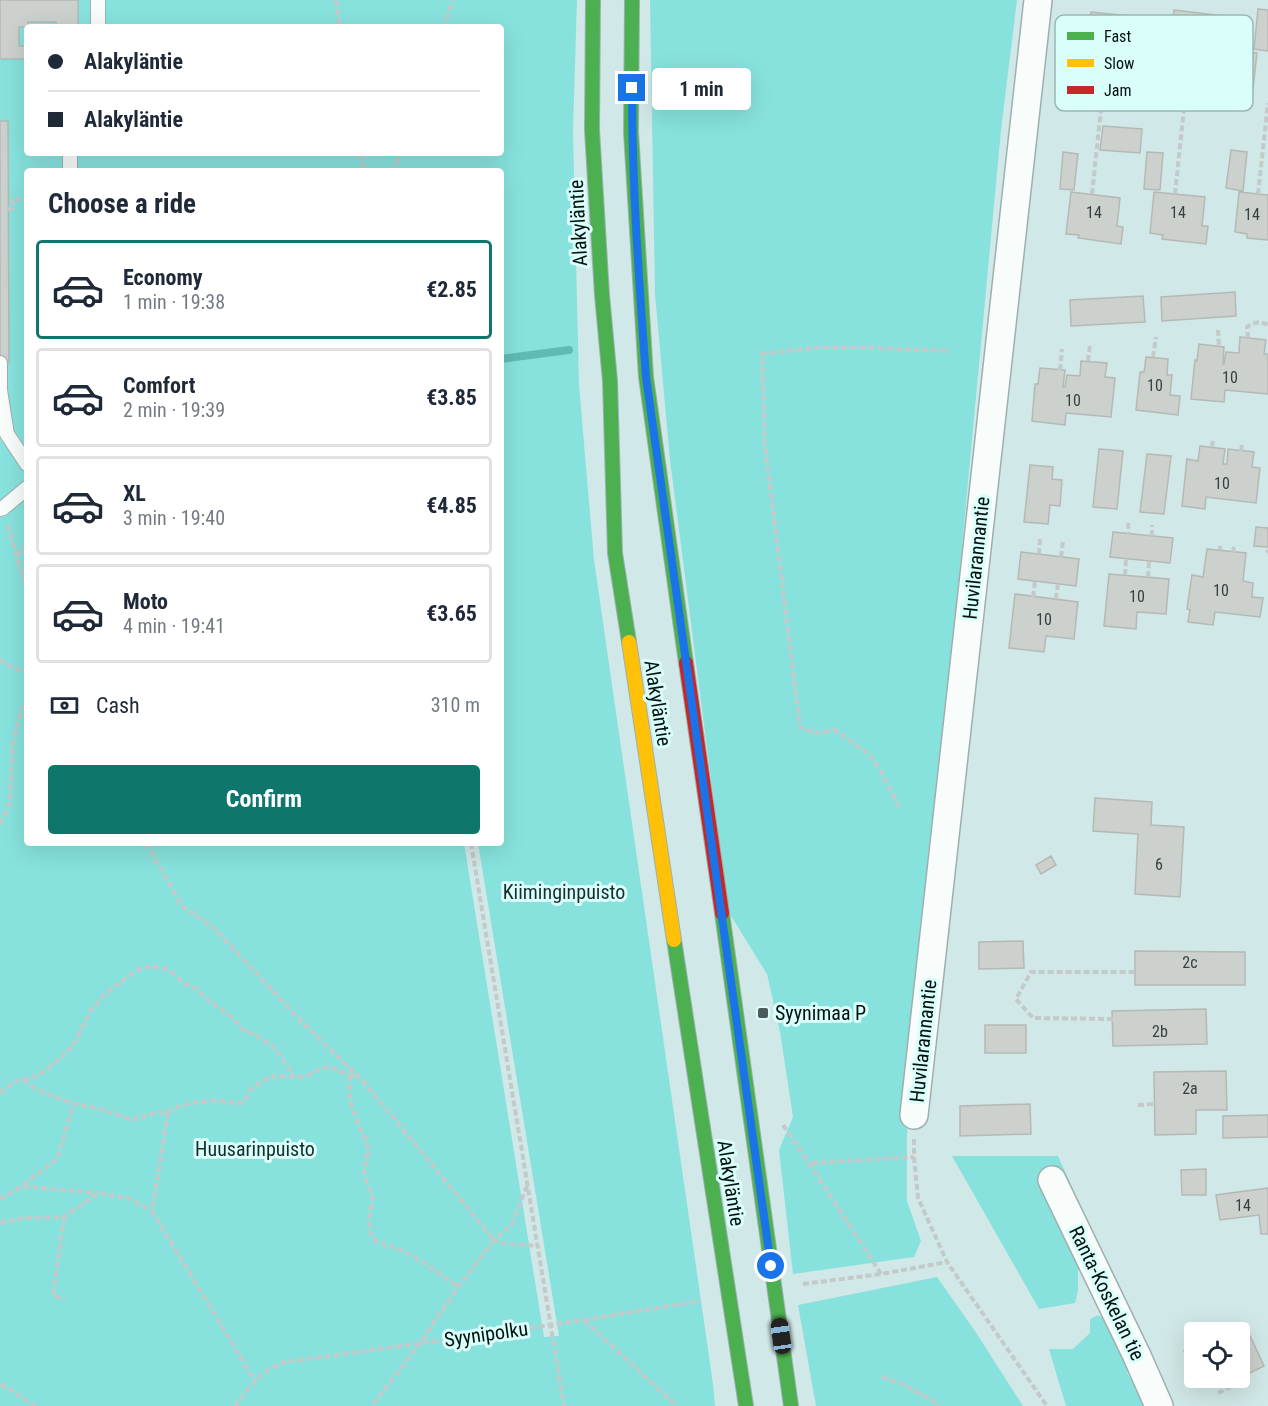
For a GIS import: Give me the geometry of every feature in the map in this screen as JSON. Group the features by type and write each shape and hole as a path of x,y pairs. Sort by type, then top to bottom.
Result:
{"main road":[{"name":"Alakyläntie","path":"593,0 592,130 602,295 610,381 615,553 746,1406"},
{"name":"Alakyläntie","path":"632,0 631,132 646,377 791,1406"}],"street":[{"name":"Huvilarannantie","path":"914,1116 1038,0"},
{"name":"Ranta-Koskelan tie","path":"1052,1180 1160,1406"}],"lane":[{"path":"98,0 98,24"},
{"path":"0,363 0,390 8,434 24,459"},
{"path":"1,508 24,490"}],"path":[{"path":"336,0 340,24"},
{"path":"445,24 453,0"},
{"path":"1258,194 1268,103"},
{"path":"1092,194 1101,111"},
{"path":"1175,194 1184,111"},
{"path":"8,209 12,209 13,199 24,199"},
{"path":"1248,338 1247,327 1254,322 1268,325"},
{"path":"1218,330 1219,346"},
{"path":"1153,357 1156,337"},
{"path":"1088,361 1090,344"},
{"path":"899,807 870,755 835,729 815,733 800,727 765,446 762,354 814,348 950,351"},
{"path":"1060,370 1062,349"},
{"path":"1212,447 1213,440"},
{"path":"1241,451 1242,444"},
{"path":"1,508 24,580"},
{"path":"1128,523 1129,534"},
{"path":"1152,525 1152,536"},
{"path":"1039,554 1040,539"},
{"path":"1061,557 1063,541"},
{"path":"17,556 24,548"},
{"path":"1125,575 1126,559"},
{"path":"1148,577 1149,561"},
{"path":"1033,597 1035,581"},
{"path":"1056,599 1058,584"},
{"path":"0,659 9,666 24,671"},
{"path":"0,824 10,803 14,744 24,706"},
{"path":"148,846 182,906 214,928 303,1023 358,1076 494,1240 502,1244 538,1246"},
{"path":"472,846 564,1406"},
{"path":"0,1093 16,1082 37,1076 60,1059 74,1044 91,1010 104,995 137,970 147,967 169,970 184,983 195,988 232,1017 244,1031 253,1033 274,1047 294,1076"},
{"path":"1113,1019 1033,1018 1016,999 1030,972 1135,972"},
{"path":"24,1079 44,1093 133,1120 150,1114 168,1113 177,1107 192,1103 215,1100 243,1103 252,1088 268,1078 277,1076 305,1077 324,1067 333,1068 350,1076 358,1076"},
{"path":"350,1076 350,1101 369,1150 364,1168 365,1179 373,1197 369,1219 374,1240 423,1262 458,1287"},
{"path":"0,1199 22,1186 57,1159 74,1103"},
{"path":"1138,1105 1155,1104"},
{"path":"152,1211 168,1113"},
{"path":"914,1116 914,1157 918,1198 947,1262 1047,1406"},
{"path":"783,1125 881,1274"},
{"path":"809,1163 914,1157"},
{"path":"372,1406 494,1240 512,1224 528,1184"},
{"path":"22,1186 128,1198 152,1211 255,1381 235,1406"},
{"path":"0,1223 22,1218 64,1217 98,1193"},
{"path":"64,1217 53,1295 64,1300"},
{"path":"800,1284 881,1274 947,1262"},
{"name":"Syynipolku","path":"255,1381 273,1366 285,1362 551,1325 710,1299"},
{"path":"584,1320 677,1406"},
{"path":"882,1377 905,1385 937,1403 938,1406"},
{"path":"0,1385 35,1406"},
{"path":"1218,1392 1227,1388"}],"green space":[{"name":"Huusarinpuisto","path":"0,0 577,0 573,131 579,385 594,560 715,1406 0,1406"},
{"path":"650,0 1017,0 1001,130 907,1134 907,1201 921,1241 914,1257 793,1274 779,1150 793,1117 780,1032 767,974 728,911 670,460 655,294"},
{"path":"952,1156 1058,1156 1100,1250 1078,1267 1078,1290 1075,1303 1039,1309"},
{"path":"937,1277 1023,1406 816,1406 798,1305"},
{"path":"1098,1315 1111,1322 1120,1340 1128,1375 1151,1399 1153,1406 1066,1406 1049,1349 1073,1349 1090,1333 1090,1319"}],"building":[{"path":"0,0 78,0 78,24 28,22 24,24 24,27 19,27 19,46 24,46 24,59 0,59"},
{"path":"1258,9 1268,10 1268,51 1254,49"},
{"path":"1174,10 1216,15 1174,15"},
{"path":"1091,12 1120,15 1091,15"},
{"path":"1253,52 1257,53 1253,89"},
{"path":"0,121 8,121 9,363 0,363"},
{"path":"1103,126 1142,129 1140,153 1100,150"},
{"path":"1231,150 1247,152 1243,191 1226,188"},
{"path":"1063,152 1078,154 1074,190 1060,189"},
{"path":"1147,152 1163,153 1160,190 1144,189"},
{"path":"1071,192 1120,198 1117,226 1123,227 1121,244 1066,234"},
{"path":"1154,192 1205,197 1202,226 1208,226 1206,244 1162,239 1163,235 1150,233"},
{"path":"1239,192 1268,195 1268,240 1247,238 1247,234 1235,232"},
{"path":"1235,292 1236,316 1162,321 1161,297"},
{"path":"1143,296 1145,322 1071,326 1070,300"},
{"path":"1240,337 1266,340 1264,354 1268,354 1268,394 1225,390 1224,402 1191,399 1199,344 1224,347 1224,364 1226,352 1239,353"},
{"path":"1146,357 1168,359 1167,375 1172,375 1170,395 1180,396 1178,415 1136,410 1140,372 1144,372"},
{"path":"1081,361 1107,363 1105,377 1115,378 1111,417 1066,413 1065,425 1032,421 1035,384 1038,384 1040,368 1065,370 1063,387 1065,387 1067,375 1080,376"},
{"path":"1200,446 1225,449 1223,464 1227,464 1228,449 1254,452 1252,467 1260,468 1256,503 1206,497 1205,509 1182,506 1187,459 1198,461"},
{"path":"1099,449 1123,451 1117,509 1093,507"},
{"path":"1147,454 1171,456 1164,514 1140,512"},
{"path":"1030,465 1053,467 1052,479 1062,480 1060,506 1050,505 1048,524 1024,522"},
{"path":"1256,527 1268,528 1268,547 1254,546"},
{"path":"1113,532 1173,538 1170,563 1110,557"},
{"path":"1207,549 1246,553 1243,581 1253,583 1252,597 1263,598 1260,617 1215,612 1213,625 1188,622 1190,610 1187,609 1192,575 1203,577"},
{"path":"1021,552 1079,559 1076,586 1018,579"},
{"path":"1109,574 1169,579 1166,614 1137,612 1136,629 1104,626"},
{"path":"1015,594 1078,602 1074,639 1046,636 1044,652 1009,648"},
{"path":"1095,798 1152,802 1151,825 1184,827 1180,897 1135,894 1138,834 1093,831"},
{"path":"1051,856 1056,865 1041,874 1036,865"},
{"path":"1023,941 1024,968 979,969 979,942"},
{"path":"1135,951 1245,952 1245,985 1135,985"},
{"path":"1206,1009 1207,1044 1113,1046 1112,1011"},
{"path":"985,1025 1026,1025 1026,1053 985,1053"},
{"path":"1226,1071 1227,1110 1196,1110 1196,1134 1155,1135 1154,1072"},
{"path":"1030,1104 1031,1134 960,1136 960,1106"},
{"path":"1268,1115 1268,1137 1223,1138 1223,1116"},
{"path":"1206,1169 1206,1195 1182,1195 1181,1170"},
{"path":"1268,1188 1268,1234 1261,1234 1259,1215 1220,1220 1216,1195"},
{"path":"1250,1336 1264,1366 1250,1373"}],"waterway":[{"path":"504,359 569,350"}],"traffic: fast":[{"path":"593,0 592,130 602,295 610,381 615,553 629,642"},
{"path":"632,0 631,132 646,377 686,663"},
{"path":"722,913 791,1406"},
{"path":"674,940 746,1406"}],"traffic: slow":[{"path":"629,642 674,940"}],"traffic: jam":[{"path":"686,663 722,913"}],"place":[{"name":"Syynimaa P","path":"763,1013"}],"route":[{"path":"632,88 631,132 646,377 771,1266"}],"park label":[{"name":"Kiiminginpuisto","path":"564,892"}]}
